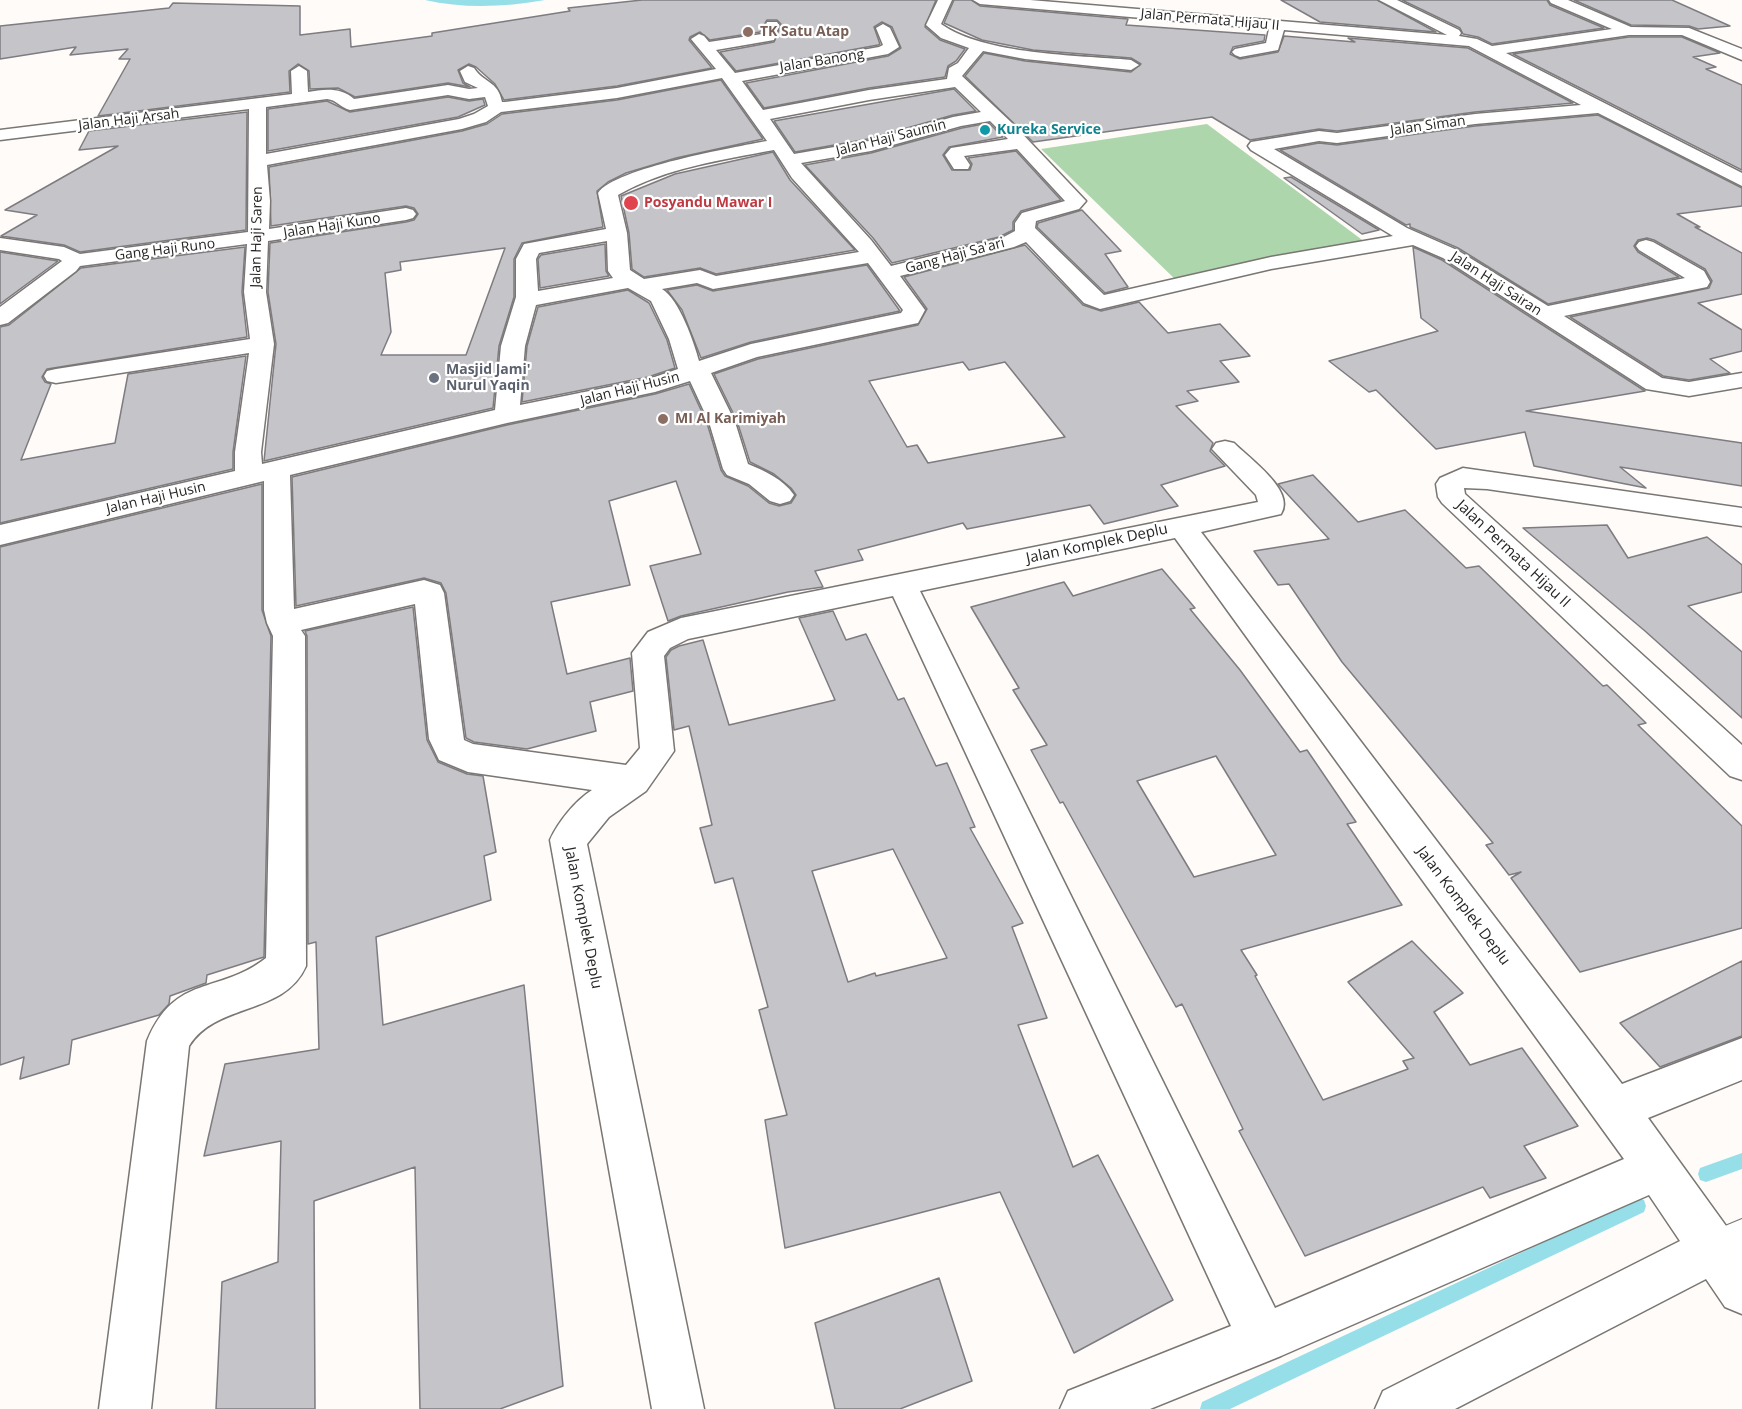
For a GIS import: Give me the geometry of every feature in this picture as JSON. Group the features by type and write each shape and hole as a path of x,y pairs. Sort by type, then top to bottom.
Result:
{"street":[{"path":"945,0 933,25 939,33 952,39 978,47 1131,65"},
{"name":"Jalan Permata Hijau II","path":"980,0 1069,4 1278,26 1472,42"},
{"name":"Jalan Permata Hijau II","path":"1386,0 1742,180"},
{"path":"1556,0 1629,31"},
{"name":"Jalan Permata Hijau II","path":"1266,9 1296,27"},
{"name":"Jalan Haji Husin","path":"0,534 507,415 628,391 694,372 718,361 759,349 910,318 914,310 887,273 799,174 728,68 702,43 769,37 772,25"},
{"path":"1240,52 1273,47 1278,26"},
{"name":"Jalan Banong","path":"728,68 771,69 883,51 891,47 883,28"},
{"path":"1490,51 1629,31 1684,31 1742,55"},
{"path":"765,56 822,46"},
{"path":"978,47 972,53 967,65 953,74 958,82 1022,144"},
{"name":"Jalan Haji Arsah","path":"0,135 336,94 345,97 350,105 448,90 494,99 617,93 728,68"},
{"path":"299,71 300,98"},
{"path":"257,161 470,122 494,99 485,85 471,79 468,71"},
{"path":"758,116 868,95 958,82"},
{"name":"Jalan Haji Saren","path":"125,1409 168,1041 188,1015 267,980 282,972 286,966 289,636 282,623 279,610 263,474 248,452 262,344 255,292 260,201 257,161 258,104"},
{"name":"Jalan Siman","path":"1257,146 1319,136 1337,138 1475,119 1600,108"},
{"name":"Jalan Haji Saumin","path":"636,284 619,271 617,232 608,199 608,193 613,189 690,161 871,146 959,121 994,115"},
{"path":"961,165 954,155 957,153 1022,144"},
{"name":"Gang Haji Sa'ari","path":"887,273 1007,243 1025,234 1025,223 1029,217 1072,205 1076,201 1022,144"},
{"name":"Jalan Haji Sairan","path":"1257,146 1354,205 1415,239 1450,254 1655,384 1689,389 1742,380"},
{"name":"Jalan Haji Kuno","path":"258,237 406,214"},
{"path":"1025,230 1092,298 1108,302 1271,263 1415,239"},
{"path":"507,415 513,346 527,300 526,260 531,248 617,232"},
{"name":"Gang Haji Runo","path":"73,261 258,237"},
{"path":"0,244 64,253 71,256 73,261 69,267 0,318"},
{"path":"1543,314 1699,282 1696,276 1646,246"},
{"path":"527,300 700,276 713,283 873,256"},
{"path":"636,284 657,294 672,317 694,372 722,422 736,469 759,478 780,495"},
{"path":"56,376 262,344"},
{"path":"1182,527 1270,508 1272,503 1268,492 1225,449"},
{"name":"Jalan Permata Hijau II","path":"1739,519 1463,477 1450,484 1452,497 1742,766"},
{"name":"Jalan Komplek Deplu","path":"678,1409 568,840 596,806 634,781 657,752 648,653 658,639 681,629 1182,527 1658,1168 1728,1243 1742,1290"},
{"path":"902,584 1263,1338"},
{"path":"282,623 412,592 429,593 446,739 451,750 468,758 634,781"},
{"path":"1614,1109 1742,1059"},
{"path":"1086,1409 1263,1338 1658,1168"},
{"path":"1401,1409 1728,1243"}],"green space":[{"path":"1207,124 1373,248 1180,284 1041,149"}],"water":[{"path":"425,0 545,0 485,6 455,5"}],"building":[{"path":"642,0 936,0 925,27 940,40 965,49 956,61 948,66 945,77 869,88 764,108 746,83 888,56 901,48 892,27 882,22 874,27 880,44 878,45 736,71 720,52 774,42 781,24 777,20 767,20 760,32 710,40 700,32 690,37 689,40 712,68 617,86 504,100 495,84 476,67 469,64 458,70 463,83 470,87 448,83 355,97 338,88 310,89 309,71 298,64 289,71 290,92 98,116 130,59 119,59 128,49 70,55 76,47 0,59 0,26 169,8 173,3 300,6 300,35 350,29 351,47 432,36 432,33 570,11 568,8"},
{"path":"954,0 971,0 980,6 1128,19 1126,25 1265,35 1264,41 1233,47 1230,54 1240,59 1278,52 1284,36 1355,42 1348,38 1468,48 1573,103 1475,112 1337,131 1319,129 1250,140 1212,117 1033,142 965,76 984,53 1025,61 1131,72 1141,64 1131,58 1033,50 982,40 944,23"},
{"path":"1281,0 1377,0 1436,32 1320,22"},
{"path":"1402,0 1547,0 1550,5 1604,28 1492,44 1478,37 1463,34 1460,28"},
{"path":"1574,0 1672,0 1730,26 1698,29 1689,26 1631,25"},
{"path":"1629,37 1682,37 1720,53 1693,57 1716,67 1706,69 1742,85 1742,170 1513,54"},
{"path":"721,80 763,139 676,158 626,173 608,182 597,191 603,227 522,243 514,259 514,297 499,346 493,408 264,461 276,344 268,292 270,243 406,222 414,220 418,214 414,208 406,206 271,226 269,167 462,131 487,124 502,114 617,100","holes":["505,248 466,355 381,355 391,332 385,273 401,270 400,262"]},
{"path":"954,89 976,111 953,115 868,139 795,152 774,121"},
{"path":"448,97 469,101 483,99 485,105 458,117 268,151 268,109 327,101 350,112"},
{"path":"247,112 246,230 80,252 64,245 1,236 37,215 5,210 118,146 79,150 89,131"},
{"path":"1598,115 1742,188 1742,206 1677,214 1700,227 1695,227 1742,253 1742,294 1698,303 1742,330 1742,351 1710,359 1730,373 1689,380 1663,376 1570,317 1709,288 1712,281 1705,269 1654,240 1647,238 1638,240 1634,246 1638,252 1679,277 1548,304 1458,248 1410,227 1410,224 1406,225 1280,150 1319,143 1337,145 1475,126"},
{"path":"989,123 1003,137 949,147 943,155 952,170 970,170 972,164 968,158 1016,151 1061,200 1021,211 1013,222 1013,230 999,237 892,263 873,238 805,165 871,153 962,128"},
{"path":"773,152 790,180 855,250 716,274 700,268 644,277 632,269 629,233 621,196 675,174"},
{"path":"1291,177 1379,230 1362,234 1284,178"},
{"path":"1082,210 1121,251 1105,254 1128,287 1105,293 1037,227 1038,223"},
{"path":"605,244 606,271 609,276 540,288 538,259 541,255"},
{"path":"1025,245 1083,305 1101,311 1139,302 1168,333 1220,324 1250,356 1220,361 1239,382 1187,391 1198,401 1176,406 1213,443 1210,451 1225,466 1161,485 1178,506 1104,524 1090,505 967,529 963,523 858,550 863,560 815,571 823,587 788,592 681,616 668,621 650,566 701,554 676,481 609,501 630,585 551,602 567,674 630,658 633,691 590,702 596,731 527,749 474,742 466,738 446,593 441,583 424,578 296,606 292,477 507,425 655,394 689,384 707,423 721,470 725,476 748,486 769,503 779,506 791,503 796,495 791,488 774,474 750,462 737,421 714,374 758,359 918,325 927,309 904,277","holes":["963,362 969,370 1005,362 1065,437 928,463 917,445 907,447 869,381"]},
{"path":"245,247 242,292 247,337 47,369 42,377 45,382 51,384 21,460 115,443 128,374 246,356 233,452 233,469 0,523 0,327 9,325 81,268"},
{"path":"1413,247 1442,260 1645,391 1526,411 1742,443 1742,486 1620,467 1646,488 1534,466 1525,432 1436,449 1376,390 1369,392 1329,361 1438,331 1421,318"},
{"path":"0,252 58,261 0,304"},
{"path":"867,265 900,311 751,342 701,358 682,310 667,290 697,285 713,291"},
{"path":"628,290 649,303 667,340 675,368 648,377 522,402 527,346 538,307"},
{"path":"1313,475 1358,522 1405,510 1466,568 1479,566 1603,686 1607,685 1646,723 1638,725 1742,826 1742,928 1580,972 1511,878 1521,872 1509,875 1486,845 1493,843 1342,662 1289,584 1278,585 1254,551 1329,539 1278,484"},
{"path":"262,484 262,610 271,636 264,957 207,975 206,983 170,996 169,1004 159,1015 72,1040 69,1064 20,1079 24,1057 0,1065 0,547"},
{"path":"1607,525 1628,558 1707,537 1742,565 1742,592 1688,606 1742,652 1742,718 1645,631 1523,528"},
{"path":"1162,569 1195,608 1190,609 1240,670 1300,752 1307,750 1356,822 1347,824 1402,905 1241,950 1257,975 1255,976 1323,1100 1408,1069 1403,1061 1414,1058 1348,982 1412,941 1463,993 1434,1012 1470,1065 1522,1048 1578,1126 1524,1146 1546,1178 1490,1198 1483,1187 1305,1256 1239,1131 1243,1129 1182,1004 1176,1007 1063,802 1060,803 1031,750 1047,745 1013,690 1019,688 971,607 1064,582 1073,596","holes":["1216,756 1276,855 1194,877 1137,781"]},
{"path":"413,607 427,740 438,762 467,774 483,776 496,852 484,856 491,900 376,937 383,1025 524,985 563,1386 500,1409 420,1409 415,1167 314,1201 315,1409 216,1409 222,1282 278,1262 281,1141 204,1156 225,1064 319,1049 316,942 308,944 307,636 305,631"},
{"path":"833,611 846,640 866,634 898,700 904,698 936,766 947,763 975,827 970,828 1023,923 1012,927 1047,1018 1018,1025 1073,1167 1098,1155 1173,1300 1074,1353 1000,1192 785,1248 765,1120 787,1115 759,1010 768,1007 733,878 715,883 700,828 712,825 689,726 674,730 666,657 671,650 679,646 703,640 729,725 835,700 799,618","holes":["893,849 947,958 876,976 875,973 848,982 812,871"]},
{"path":"1742,961 1742,1036 1660,1067 1620,1023"},
{"path":"939,1278 972,1381 900,1409 835,1409 815,1323"}],"waterway":[{"path":"1706,1174 1742,1161"},
{"path":"1209,1409 1638,1206"}],"place":[{"name":"TK Satu Atap","path":"748,32"},
{"name":"Kureka Service","path":"985,130"},
{"name":"Posyandu Mawar I","path":"631,203"},
{"name":"Masjid Jami' Nurul Yaqin","path":"434,378"},
{"name":"MI Al Karimiyah","path":"663,419"}]}
